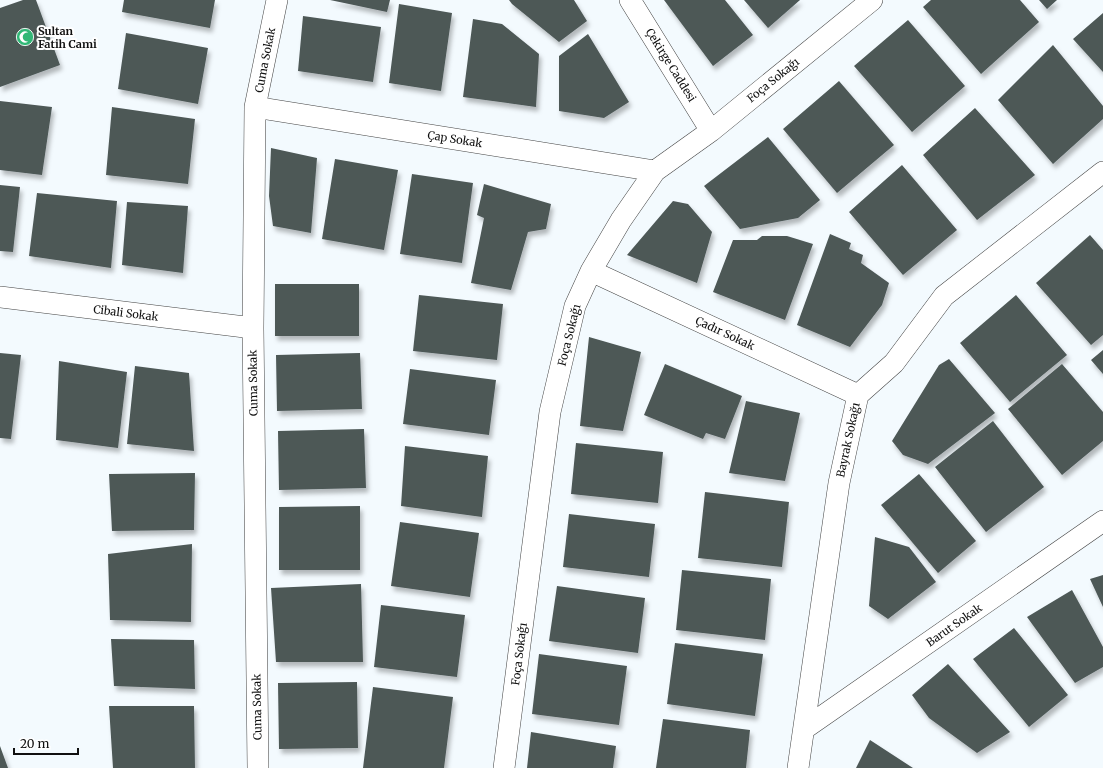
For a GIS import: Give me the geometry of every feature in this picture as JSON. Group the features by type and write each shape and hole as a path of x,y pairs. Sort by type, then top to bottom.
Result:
{"street":[{"name":"Cuma Sokak","path":"258,768 253,328 255,107 277,0"},
{"name":"Çekirge Caddesi","path":"630,0 711,131"},
{"name":"Foça Sokağı","path":"504,768 550,412 575,306 591,271 620,220 655,171 711,131 872,0"},
{"name":"Çap Sokak","path":"255,107 655,171"},
{"name":"Bayrak Sokağı","path":"798,768 840,483 858,395 894,363 944,296 1103,172"},
{"name":"Çadır Sokak","path":"591,271 858,395"},
{"name":"Cibali Sokak","path":"0,297 253,328"},
{"name":"Barut Sokak","path":"804,729 1095,532 1103,521"}],"building":[{"name":"Sultan Fatih Cami","path":"23,0 36,0 60,65 0,87 0,8"},
{"path":"124,0 215,0 210,28 122,12"},
{"path":"330,0 390,0 387,12"},
{"path":"509,0 574,0 587,21 559,42"},
{"path":"664,0 725,0 753,35 713,66"},
{"path":"744,0 800,0 768,28"},
{"path":"931,0 1020,0 1039,22 981,74 923,7"},
{"path":"1039,0 1057,0 1047,9"},
{"path":"399,4 452,13 441,91 389,83"},
{"path":"1103,13 1103,72 1073,39"},
{"path":"303,16 381,27 373,82 298,71"},
{"path":"473,19 502,24 539,54 536,107 463,97"},
{"path":"908,20 965,86 912,132 854,66"},
{"path":"126,33 208,48 198,104 118,89"},
{"path":"588,34 629,102 604,118 559,111 559,56"},
{"path":"1053,45 1103,106 1103,119 1053,164 998,100"},
{"path":"839,81 894,145 837,193 783,129"},
{"path":"0,101 52,107 42,175 0,170"},
{"path":"112,107 195,119 188,184 106,175"},
{"path":"975,108 1035,175 977,220 923,155"},
{"path":"768,137 820,200 798,218 740,229 704,186"},
{"path":"271,148 317,158 311,233 273,226 269,196"},
{"path":"335,159 398,170 384,250 322,239"},
{"path":"902,165 957,230 903,275 849,212"},
{"path":"412,174 473,183 462,263 400,254"},
{"path":"484,184 551,204 546,229 528,232 511,290 471,283 484,218 477,215"},
{"path":"0,185 20,187 13,252 0,251"},
{"path":"37,193 117,201 111,268 29,256"},
{"path":"673,201 688,204 712,232 697,283 627,255"},
{"path":"127,202 188,206 183,273 122,265"},
{"path":"830,234 851,243 849,249 863,255 861,263 889,283 882,305 850,347 797,325"},
{"path":"1090,235 1103,250 1103,335 1091,345 1036,283"},
{"path":"762,236 787,236 813,244 785,320 713,292 733,240 757,240"},
{"path":"275,284 359,284 359,336 275,336"},
{"path":"419,295 503,304 497,360 413,351"},
{"path":"1016,295 1067,355 1010,402 960,343"},
{"path":"589,337 641,352 623,431 580,426"},
{"path":"1103,350 1103,374 1091,360"},
{"path":"0,353 21,355 11,439 0,438"},
{"path":"360,353 362,409 277,411 276,355"},
{"path":"949,359 995,413 928,464 903,455 892,441 939,365"},
{"path":"59,361 127,372 118,448 56,440"},
{"path":"665,364 742,396 725,439 706,433 703,439 644,415"},
{"path":"1062,364 1103,412 1103,441 1062,475 1008,409"},
{"path":"135,366 189,373 194,451 127,444"},
{"path":"410,369 496,380 489,435 403,424"},
{"path":"746,401 800,413 785,481 729,473"},
{"path":"993,421 1044,487 986,532 935,467"},
{"path":"364,429 366,488 279,490 278,431"},
{"path":"576,443 663,452 658,503 571,494"},
{"path":"405,446 488,456 482,517 401,506"},
{"path":"195,473 194,530 112,531 109,474"},
{"path":"919,474 976,541 938,573 881,505"},
{"path":"705,492 789,502 782,567 698,558"},
{"path":"360,506 360,570 279,570 279,507"},
{"path":"569,514 655,524 649,577 563,567"},
{"path":"400,522 479,533 470,597 391,586"},
{"path":"875,537 909,547 936,582 888,619 869,606"},
{"path":"192,544 191,622 110,620 108,554"},
{"path":"682,570 771,579 765,640 676,630"},
{"path":"1103,575 1103,607 1090,579"},
{"path":"361,584 363,662 276,662 271,588"},
{"path":"557,586 645,598 638,653 549,641"},
{"path":"1072,590 1103,647 1103,667 1075,683 1027,617"},
{"path":"381,605 465,615 457,677 374,667"},
{"path":"1014,628 1068,695 1029,727 973,659"},
{"path":"111,639 194,640 195,689 114,686"},
{"path":"675,643 763,654 755,716 667,704"},
{"path":"539,654 627,666 619,725 532,714"},
{"path":"948,664 1010,732 977,753 929,718 912,695"},
{"path":"357,682 358,748 279,749 278,683"},
{"path":"373,687 453,697 444,768 363,768"},
{"path":"109,706 194,706 195,768 113,768"},
{"path":"663,719 750,730 746,768 656,768"},
{"path":"531,732 616,746 613,768 527,768"},
{"path":"870,740 913,768 856,768"},
{"path":"0,746 8,768 0,768"}],"place":[{"name":"Sultan Fatih Cami","path":"25,37"}]}
